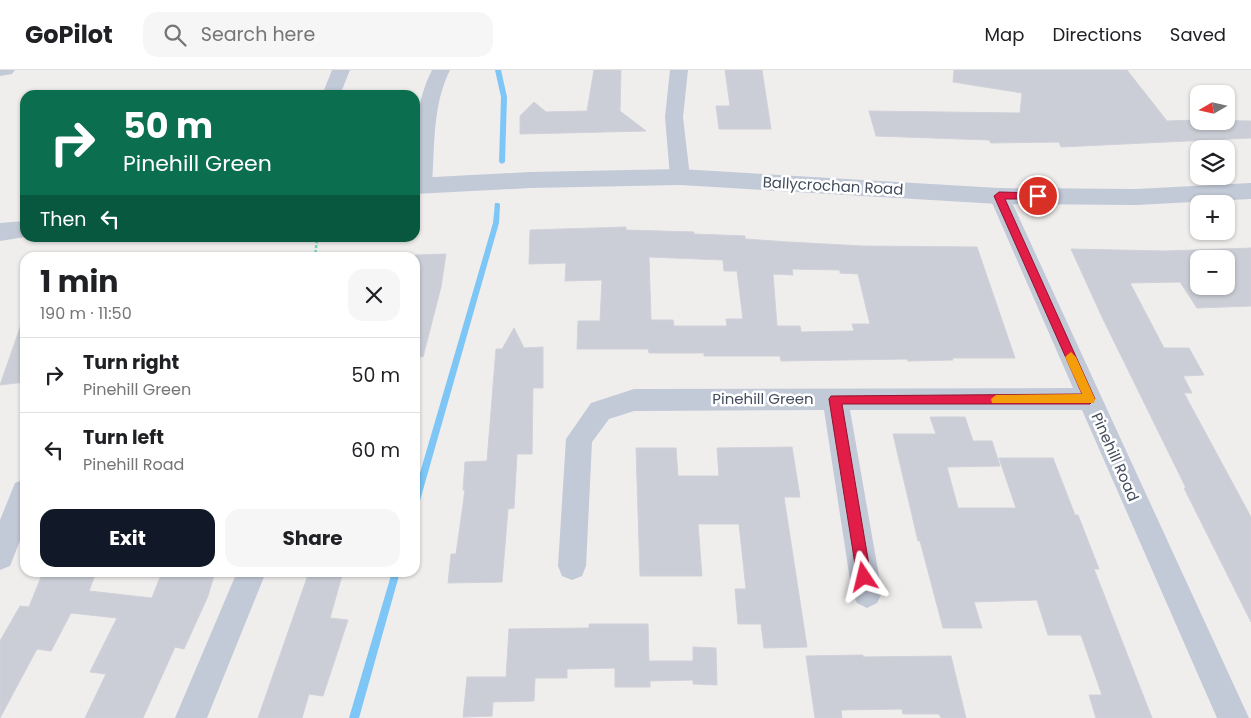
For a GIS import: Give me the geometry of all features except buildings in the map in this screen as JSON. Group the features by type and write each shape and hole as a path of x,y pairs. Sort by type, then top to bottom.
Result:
{"street":[{"path":"0,71 6,70"},
{"path":"332,90 342,70"},
{"path":"420,171 428,109 441,70"},
{"path":"679,70 674,117 680,177"},
{"name":"Ballycrochan Road","path":"420,186 530,180 680,177 999,196 1136,197 1251,191"},
{"name":"Pinehill Road","path":"999,196 1233,718"},
{"path":"0,232 20,230"},
{"path":"835,399 867,593"},
{"name":"Pinehill Green","path":"572,566 579,439 600,411 634,400 1090,399"},
{"path":"0,556 20,505"},
{"path":"191,718 250,577"}],"waterway":[{"path":"498,70 504,97 502,162"},
{"path":"420,487 496,223 497,205"},
{"path":"354,718 395,577"}],"slow traffic":[{"path":"996,399 1090,399 1071,357"}],"route":[{"path":"864,577 835,399 1090,399 999,196 1038,196"}]}
